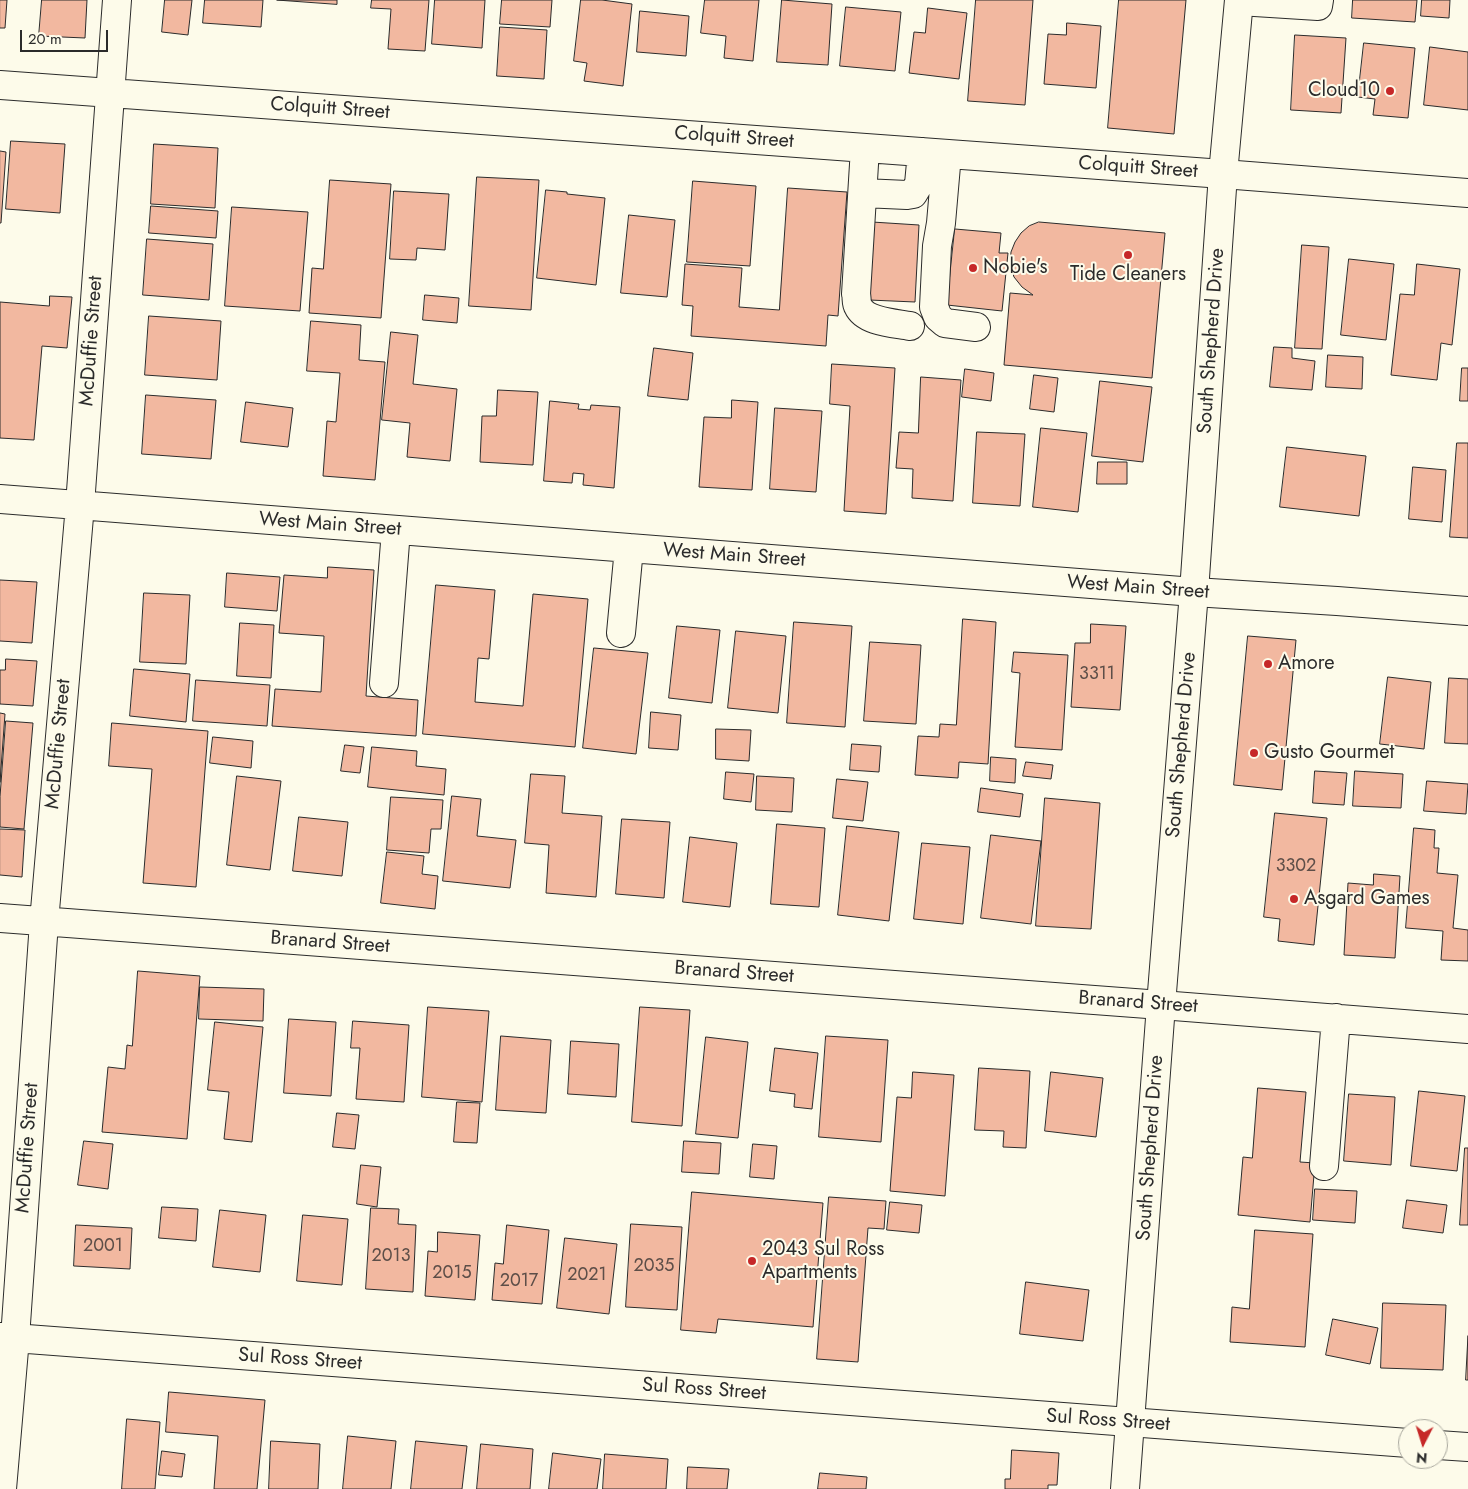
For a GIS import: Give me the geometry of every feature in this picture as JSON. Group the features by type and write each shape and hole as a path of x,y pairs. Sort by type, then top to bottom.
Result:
{"street":[{"name":"McDuffie Street","path":"2,1489 8,1338 80,505 117,0"},
{"path":"1239,0 1318,6 1319,0"},
{"name":"South Shepherd Drive","path":"1125,1489 1194,592 1223,174 1239,0"},
{"name":"Colquitt Street","path":"0,85 1468,193"},
{"path":"865,148 856,294 858,306 868,316 910,326"},
{"path":"863,193 913,194 934,153"},
{"path":"934,153 941,223 937,246 934,307 938,317 945,323 976,327"},
{"name":"West Main Street","path":"0,499 1194,592 1468,611"},
{"path":"384,683 396,530"},
{"path":"621,633 629,548"},
{"name":"Branard Street","path":"0,918 1468,1029"},
{"path":"1324,1166 1336,1018"},
{"name":"Sul Ross Street","path":"8,1338 1398,1442"},
{"path":"1448,1446 1468,1447"}],"building":[{"path":"0,0 7,0 5,28 0,28"},
{"path":"42,0 87,0 85,38 39,36"},
{"path":"165,0 192,0 188,35 162,32"},
{"path":"205,0 263,0 261,27 203,23"},
{"path":"277,0 337,0 337,4"},
{"path":"372,0 429,0 425,51 388,49 391,9 371,8"},
{"path":"435,0 485,0 482,48 432,44"},
{"path":"502,0 552,0 550,27 500,24"},
{"path":"581,0 602,0 632,4 623,86 584,81 587,63 574,61"},
{"path":"705,0 759,0 753,61 724,58 726,36 701,33"},
{"path":"782,0 832,4 828,65 777,62"},
{"path":"976,0 1033,0 1025,105 968,101"},
{"path":"1119,0 1186,0 1174,134 1108,128"},
{"path":"1353,0 1417,0 1415,22 1352,18"},
{"path":"1422,0 1450,0 1449,18 1421,16"},
{"path":"846,7 901,12 895,71 840,66"},
{"path":"928,8 967,13 959,79 909,73 914,32 925,33"},
{"path":"640,11 689,16 686,56 637,52"},
{"path":"1067,23 1101,26 1096,88 1044,84 1048,34 1066,35"},
{"path":"500,27 547,30 544,79 497,76"},
{"path":"1295,35 1346,38 1341,113 1291,110"},
{"path":"1364,43 1415,48 1408,118 1373,115 1375,99 1358,97"},
{"path":"1430,47 1468,52 1468,110 1424,105"},
{"path":"11,141 65,144 60,213 6,209"},
{"path":"154,144 218,148 215,208 151,204"},
{"path":"0,151 6,152 1,223 0,223"},
{"path":"477,177 539,180 531,310 469,306"},
{"path":"330,180 391,184 381,318 309,313 312,268 323,269"},
{"path":"693,181 756,186 750,266 687,262"},
{"path":"788,188 847,192 838,316 828,315 826,346 691,336 693,306 682,305 685,264 742,268 739,307 779,310"},
{"path":"546,190 605,198 596,285 537,278"},
{"path":"394,191 449,194 445,250 417,248 416,260 390,259"},
{"path":"151,206 218,211 216,238 149,233"},
{"path":"232,207 308,212 300,311 225,306"},
{"path":"629,215 675,220 667,297 621,293"},
{"path":"872,222 919,225 915,302 869,300"},
{"path":"1039,222 1165,233 1152,378 1004,365 1010,293 1033,295 1022,287 1014,277 1010,265 1011,252 1021,233 1029,226"},
{"path":"955,229 1001,233 999,253 1008,253 1002,311 947,305"},
{"path":"147,239 213,244 209,300 143,295"},
{"path":"1302,245 1329,247 1322,349 1295,348"},
{"path":"1349,259 1394,264 1386,340 1341,335"},
{"path":"1417,264 1460,269 1452,345 1441,343 1437,380 1391,375 1400,294 1414,295"},
{"path":"425,295 459,298 457,323 423,320"},
{"path":"50,296 72,297 67,348 42,346 34,440 0,438 0,302 49,306"},
{"path":"149,316 221,321 217,380 145,375"},
{"path":"311,321 361,325 359,360 385,362 375,480 323,476 327,421 336,422 340,373 307,371"},
{"path":"391,332 418,335 413,384 457,389 450,461 407,457 410,423 382,420"},
{"path":"1274,347 1292,348 1292,358 1315,361 1312,390 1270,387"},
{"path":"654,348 693,353 688,400 648,396"},
{"path":"1328,355 1363,357 1362,389 1326,387"},
{"path":"832,364 895,368 886,514 844,511 850,406 830,404"},
{"path":"1462,368 1468,368 1468,401 1460,401"},
{"path":"965,369 994,373 991,401 962,397"},
{"path":"1034,375 1058,378 1054,412 1030,409"},
{"path":"921,377 961,380 953,501 912,498 913,469 896,468 899,432 918,433"},
{"path":"1100,381 1152,387 1143,462 1092,456"},
{"path":"498,390 538,392 533,465 480,462 482,416 496,416"},
{"path":"146,395 216,400 211,459 142,454"},
{"path":"732,400 758,402 752,490 699,487 704,417 731,418"},
{"path":"550,401 579,404 578,409 590,410 591,405 620,407 614,488 583,485 584,474 573,473 572,483 544,481"},
{"path":"246,402 293,408 288,447 241,442"},
{"path":"775,408 822,411 816,492 770,489"},
{"path":"1041,428 1087,433 1078,512 1033,507"},
{"path":"977,432 1025,434 1020,506 973,503"},
{"path":"1457,443 1468,443 1468,538 1450,537"},
{"path":"1287,447 1366,456 1359,516 1280,507"},
{"path":"1098,462 1127,462 1127,484 1097,484"},
{"path":"1413,467 1446,470 1442,522 1409,519"},
{"path":"328,567 374,570 366,696 418,700 416,736 272,726 275,689 321,692 324,636 279,633 284,575 327,578"},
{"path":"227,573 280,577 277,611 225,607"},
{"path":"0,580 37,582 32,643 0,641"},
{"path":"436,585 495,590 489,659 478,658 475,702 523,706 533,594 588,599 575,747 423,734"},
{"path":"144,593 190,595 186,664 140,662"},
{"path":"963,619 996,622 988,764 959,762 958,778 915,775 918,736 939,737 940,724 956,725"},
{"path":"794,622 852,626 845,727 787,723"},
{"path":"240,623 274,625 271,678 237,676"},
{"path":"1091,624 1126,626 1120,710 1071,707 1075,643 1090,643"},
{"path":"677,626 720,630 712,703 669,698"},
{"path":"736,631 786,636 778,713 728,708"},
{"path":"1248,636 1296,640 1282,790 1234,785"},
{"path":"870,642 921,645 916,724 864,721"},
{"path":"594,648 648,653 636,754 583,748"},
{"path":"1014,652 1068,655 1062,750 1015,747 1020,673 1012,672"},
{"path":"6,659 37,661 33,706 0,704 0,670 5,670"},
{"path":"134,669 190,674 186,722 130,716"},
{"path":"1388,677 1431,682 1424,749 1380,744"},
{"path":"1449,678 1468,679 1468,744 1445,743"},
{"path":"196,680 270,685 267,726 193,721"},
{"path":"651,712 681,715 678,750 649,748"},
{"path":"0,713 5,714 0,782"},
{"path":"6,721 33,723 24,829 0,827 0,797"},
{"path":"112,723 208,731 196,887 143,883 152,769 109,766"},
{"path":"716,729 751,730 749,761 716,759"},
{"path":"213,737 253,741 251,768 210,763"},
{"path":"852,744 881,746 879,772 850,770"},
{"path":"345,745 364,747 360,773 341,771"},
{"path":"372,747 417,751 416,766 446,769 444,795 368,787"},
{"path":"991,757 1016,759 1015,783 990,781"},
{"path":"1026,762 1053,765 1051,779 1023,776"},
{"path":"1315,771 1347,773 1344,805 1313,803"},
{"path":"1355,771 1403,774 1401,808 1353,806"},
{"path":"726,772 754,774 751,802 724,799"},
{"path":"531,774 565,776 562,813 602,816 596,897 546,893 549,845 525,843"},
{"path":"237,776 281,781 270,870 227,865"},
{"path":"757,776 794,778 792,812 756,810"},
{"path":"837,779 868,782 863,821 833,818"},
{"path":"1427,781 1468,784 1466,814 1424,811"},
{"path":"981,788 1023,794 1020,817 978,812"},
{"path":"452,796 481,799 477,836 516,840 510,888 443,881"},
{"path":"391,797 443,800 441,829 431,829 429,853 387,850"},
{"path":"1045,798 1100,803 1091,929 1036,926"},
{"path":"1275,813 1327,818 1314,945 1278,941 1280,919 1264,917"},
{"path":"299,817 348,822 342,876 293,871"},
{"path":"622,819 670,822 664,898 616,894"},
{"path":"777,824 825,828 819,907 771,904"},
{"path":"847,826 899,832 889,921 838,915"},
{"path":"1414,828 1435,830 1434,848 1439,848 1437,873 1458,875 1453,928 1468,930 1468,961 1441,960 1443,931 1406,928"},
{"path":"0,829 25,830 22,877 0,875"},
{"path":"991,835 1041,841 1031,924 981,918"},
{"path":"690,837 737,843 730,907 683,902"},
{"path":"922,843 970,847 963,924 914,919"},
{"path":"387,852 424,856 422,874 438,876 435,909 381,903"},
{"path":"1374,874 1400,876 1395,958 1344,955 1348,883 1373,885"},
{"path":"138,971 200,976 187,1139 102,1132 108,1067 125,1069 127,1045 132,1046"},
{"path":"200,987 264,989 263,1021 199,1019"},
{"path":"428,1007 489,1011 482,1102 422,1097"},
{"path":"640,1007 690,1010 682,1126 632,1122"},
{"path":"289,1019 336,1022 331,1096 284,1093"},
{"path":"353,1021 409,1025 404,1102 356,1099 360,1048 351,1048"},
{"path":"215,1022 263,1027 252,1142 224,1139 229,1092 208,1090"},
{"path":"501,1036 551,1040 546,1113 496,1110"},
{"path":"826,1036 888,1040 881,1142 819,1137"},
{"path":"706,1037 748,1042 738,1138 696,1134"},
{"path":"571,1041 619,1044 616,1097 568,1094"},
{"path":"775,1048 818,1053 812,1109 794,1107 795,1094 770,1091"},
{"path":"979,1068 1030,1071 1026,1148 1003,1147 1004,1131 975,1130"},
{"path":"913,1072 954,1075 945,1196 890,1191 897,1097 911,1098"},
{"path":"1051,1072 1103,1078 1096,1137 1045,1131"},
{"path":"1258,1088 1306,1092 1300,1162 1315,1163 1310,1222 1238,1215 1243,1157 1252,1158"},
{"path":"1419,1091 1465,1096 1457,1171 1411,1166"},
{"path":"1349,1094 1395,1097 1391,1165 1344,1161"},
{"path":"457,1102 480,1103 477,1143 454,1142"},
{"path":"337,1113 359,1115 355,1149 333,1147"},
{"path":"84,1141 113,1144 108,1189 78,1185"},
{"path":"684,1141 721,1143 719,1174 682,1172"},
{"path":"753,1144 777,1146 774,1179 750,1177"},
{"path":"1465,1148 1468,1148 1468,1225 1460,1225"},
{"path":"361,1165 381,1167 377,1207 357,1204"},
{"path":"1315,1189 1357,1191 1355,1223 1313,1220"},
{"name":"2043 Sul Ross Apartments","path":"692,1192 823,1203 813,1327 718,1319 716,1333 681,1330"},
{"path":"829,1197 886,1201 884,1229 868,1228 858,1362 817,1359"},
{"path":"1407,1200 1447,1205 1443,1233 1403,1228"},
{"path":"890,1202 922,1205 919,1233 887,1230"},
{"path":"162,1207 198,1209 196,1241 159,1238"},
{"path":"371,1208 399,1209 398,1224 416,1225 413,1292 366,1289"},
{"path":"220,1210 266,1215 260,1272 213,1267"},
{"path":"303,1215 348,1219 342,1285 297,1281"},
{"path":"631,1224 682,1227 677,1310 626,1307"},
{"path":"76,1225 132,1228 130,1269 74,1266"},
{"path":"507,1225 549,1230 542,1304 492,1300 495,1263 503,1264"},
{"path":"1255,1230 1313,1234 1305,1347 1230,1342 1232,1307 1249,1309"},
{"path":"438,1232 480,1235 475,1300 425,1296 428,1251 437,1252"},
{"path":"565,1238 617,1244 609,1314 557,1308"},
{"path":"1026,1282 1089,1290 1083,1341 1020,1334"},
{"path":"1383,1303 1446,1305 1443,1370 1381,1368"},
{"path":"1333,1319 1378,1328 1370,1364 1326,1355"},
{"path":"1468,1336 1468,1380 1466,1380"},
{"path":"169,1392 265,1400 257,1489 214,1489 218,1436 166,1432"},
{"path":"127,1419 160,1422 155,1489 122,1489"},
{"path":"348,1436 396,1441 391,1489 343,1489"},
{"path":"271,1441 320,1444 318,1489 269,1489"},
{"path":"416,1441 467,1446 462,1489 411,1489"},
{"path":"481,1444 533,1449 530,1489 477,1489"},
{"path":"1012,1450 1059,1453 1057,1485 1048,1485 1048,1489 1005,1489 1005,1479 1010,1479"},
{"path":"162,1451 185,1454 182,1477 159,1475"},
{"path":"553,1453 601,1459 597,1489 549,1489"},
{"path":"605,1454 668,1459 666,1489 603,1489"},
{"path":"688,1467 729,1469 727,1489 687,1489"},
{"path":"820,1473 867,1477 866,1489 818,1489"}],"place":[{"name":"Cloud10","path":"1390,91"},
{"name":"Tide Cleaners","path":"1128,255"},
{"name":"Nobie's","path":"973,268"},
{"name":"Amore","path":"1268,664"},
{"name":"Gusto Gourmet","path":"1254,753"},
{"name":"Asgard Games","path":"1294,899"},
{"name":"2043 Sul Ross Apartments","path":"752,1261"}]}
